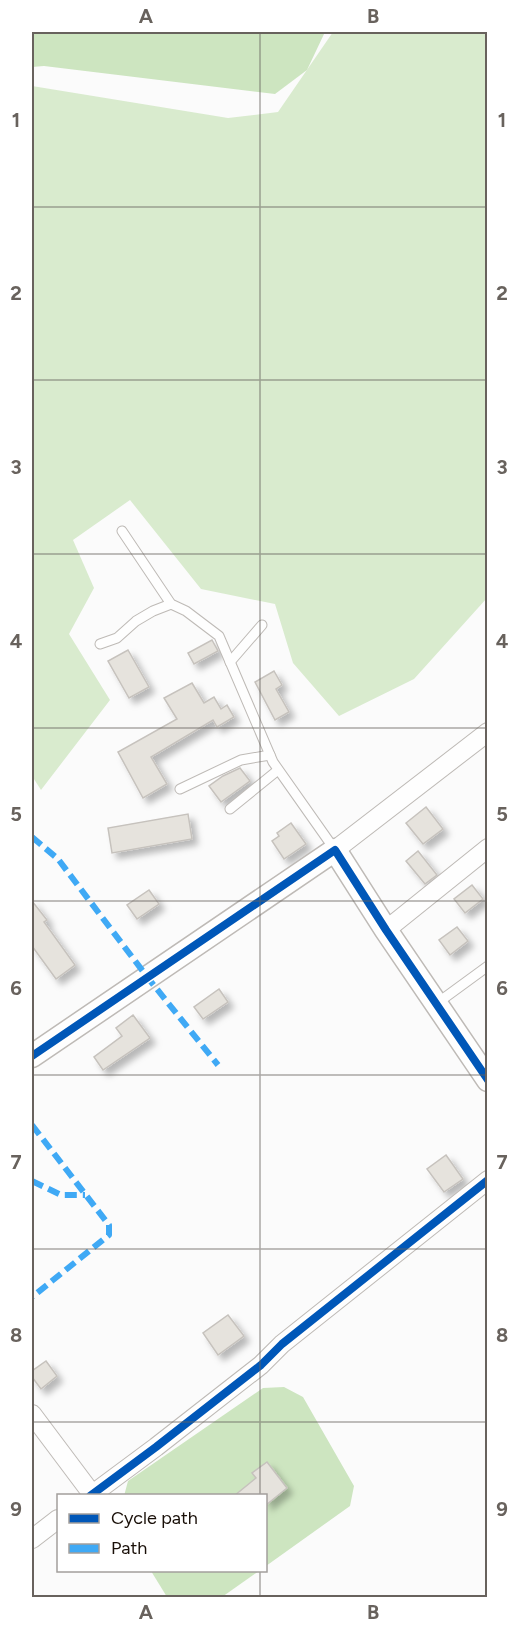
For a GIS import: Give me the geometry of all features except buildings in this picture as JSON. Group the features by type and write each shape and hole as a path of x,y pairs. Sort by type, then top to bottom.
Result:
{"street":[{"path":"32,1056 335,850 488,732"},
{"path":"386,930 488,848"},
{"path":"335,850 386,930 488,1080"},
{"path":"92,1494 261,1365 282,1344 488,1180"},
{"path":"32,1414 90,1494"},
{"path":"32,1539 57,1520"}],"lane":[{"path":"122,531 171,604 186,611 219,636 278,770 335,850"},
{"path":"100,644 117,638 136,621 171,604"},
{"path":"230,662 262,625"},
{"path":"180,789 241,760 270,755"},
{"path":"231,809 278,770"},
{"path":"436,1004 488,966"}],"green space":[{"path":"32,32 325,32 307,70 275,94 44,66 32,67"},
{"path":"333,32 487,32 487,598 414,679 339,716 293,663 275,604 201,589 130,500 73,540 94,588 69,634 110,700 41,790 32,776 32,86 228,118 278,112"},
{"path":"284,1387 303,1397 354,1486 350,1506 267,1565 267,1494 125,1494 128,1481 263,1388"},
{"path":"152,1572 258,1572 222,1597 167,1597"}],"marked path":[{"path":"32,837 58,859 148,978 218,1065"},
{"path":"32,1125 109,1225 109,1235 32,1297"},
{"path":"32,1181 61,1195 85,1195"}],"cycle path":[{"path":"32,1056 335,850 386,930 488,1080"},
{"path":"93,1494 261,1365 282,1344 488,1180"}]}
